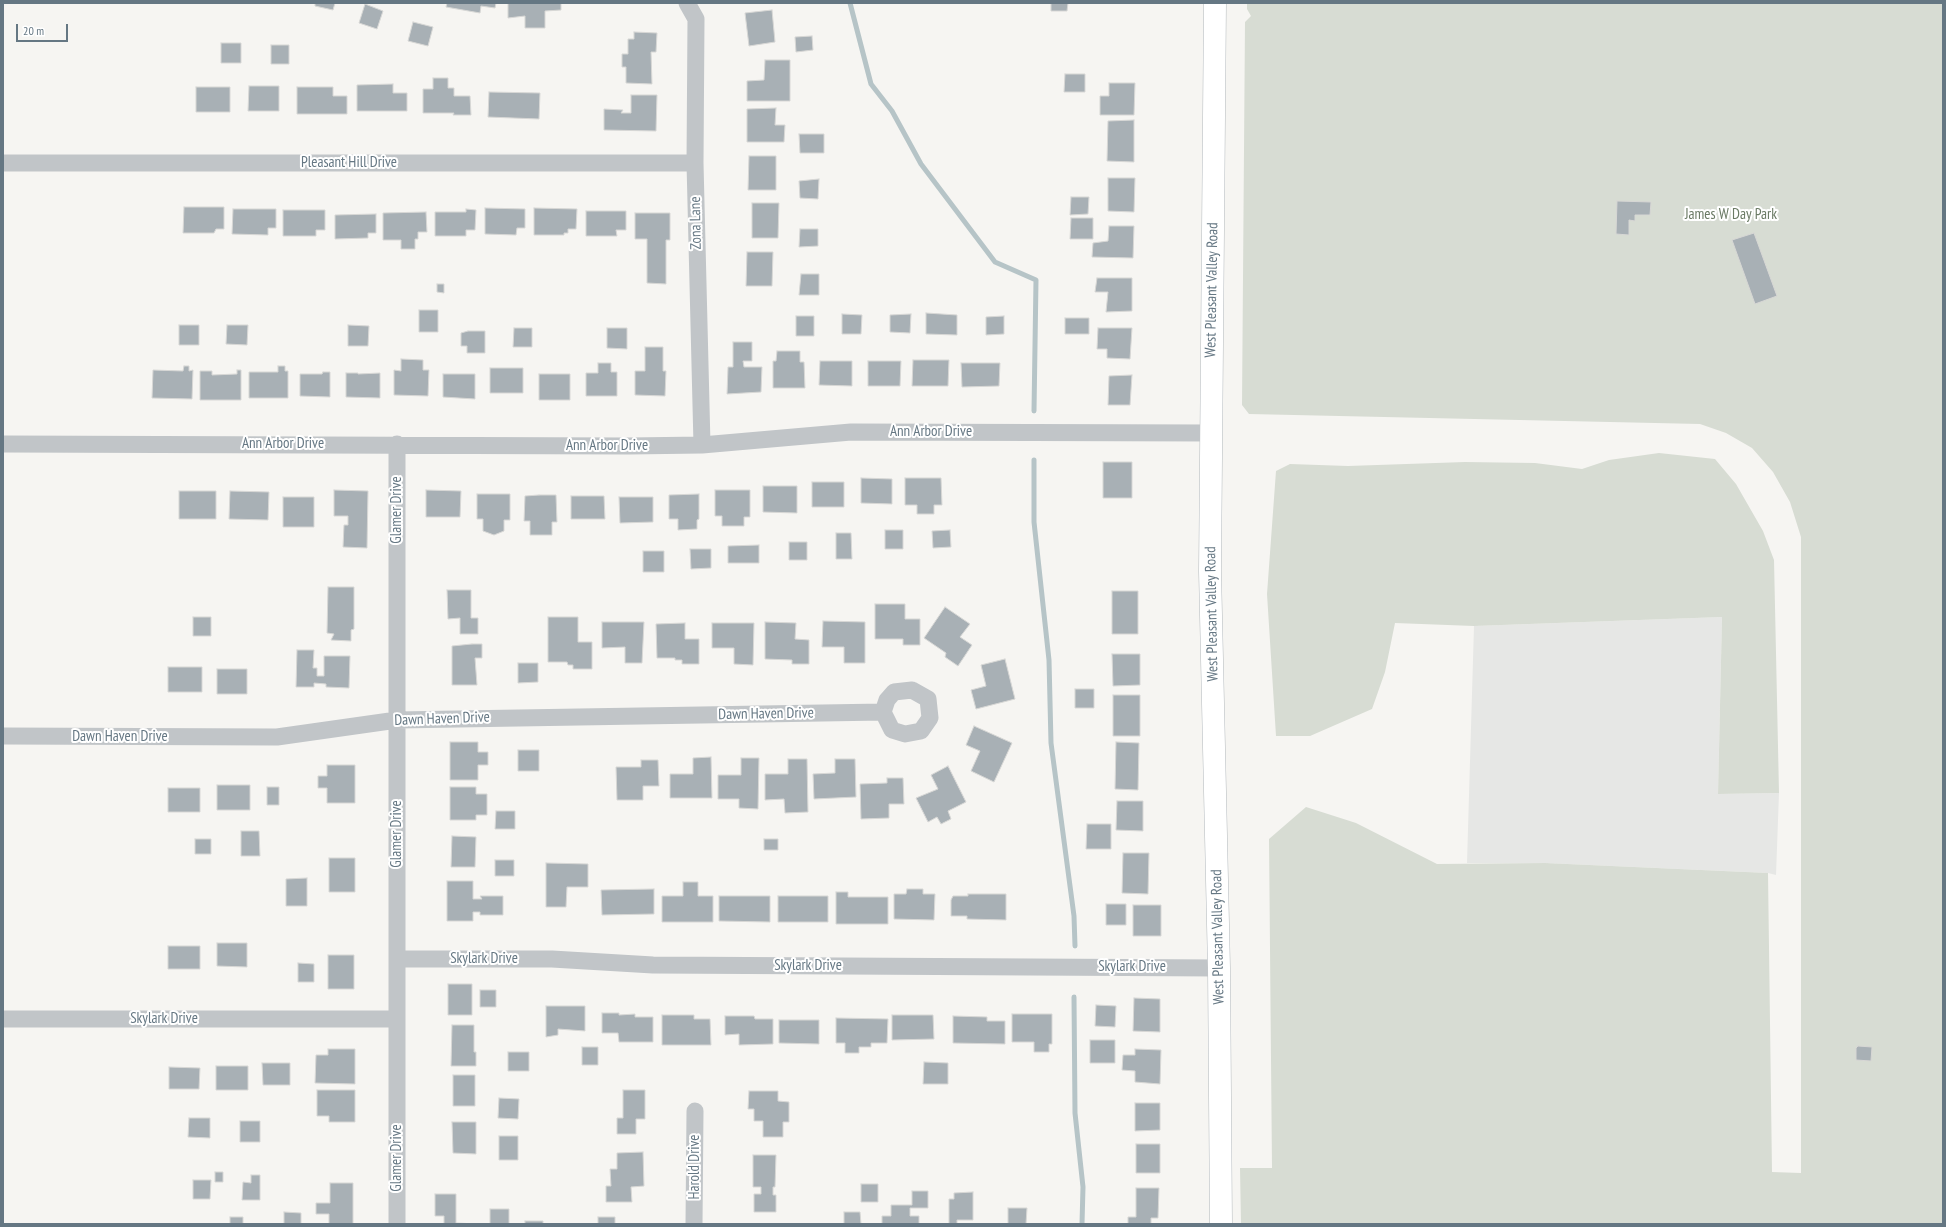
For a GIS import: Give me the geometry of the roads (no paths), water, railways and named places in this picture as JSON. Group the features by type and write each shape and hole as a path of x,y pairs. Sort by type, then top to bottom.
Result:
{"main road":[{"name":"West Pleasant Valley Road","path":"1215,3 1210,571 1219,968 1221,1224"}],"street":[{"name":"Zona Lane","path":"688,3 696,19 695,163 702,445"},
{"name":"Pleasant Hill Drive","path":"3,163 695,163"},
{"name":"Ann Arbor Drive","path":"3,444 397,444 629,446 702,445 851,432 1211,433"},
{"name":"Glamer Drive","path":"397,444 397,1224"},
{"name":"Dawn Haven Drive","path":"3,736 277,738 397,720 883,712"},
{"name":"Skylark Drive","path":"397,959 552,959 661,965 1219,968"},
{"name":"Skylark Drive","path":"3,1019 397,1019"},
{"name":"Harold Drive","path":"694,1224 695,1111"}],"waterway":[{"path":"850,3 871,84 892,111 921,164 995,262 1036,280 1034,411"},
{"path":"1034,460 1034,522 1049,660 1051,743 1074,916 1075,946"},
{"path":"1074,997 1075,1113 1083,1187 1082,1224"}],"park label":[{"name":"James W Day Park","path":"1731,215"}]}
